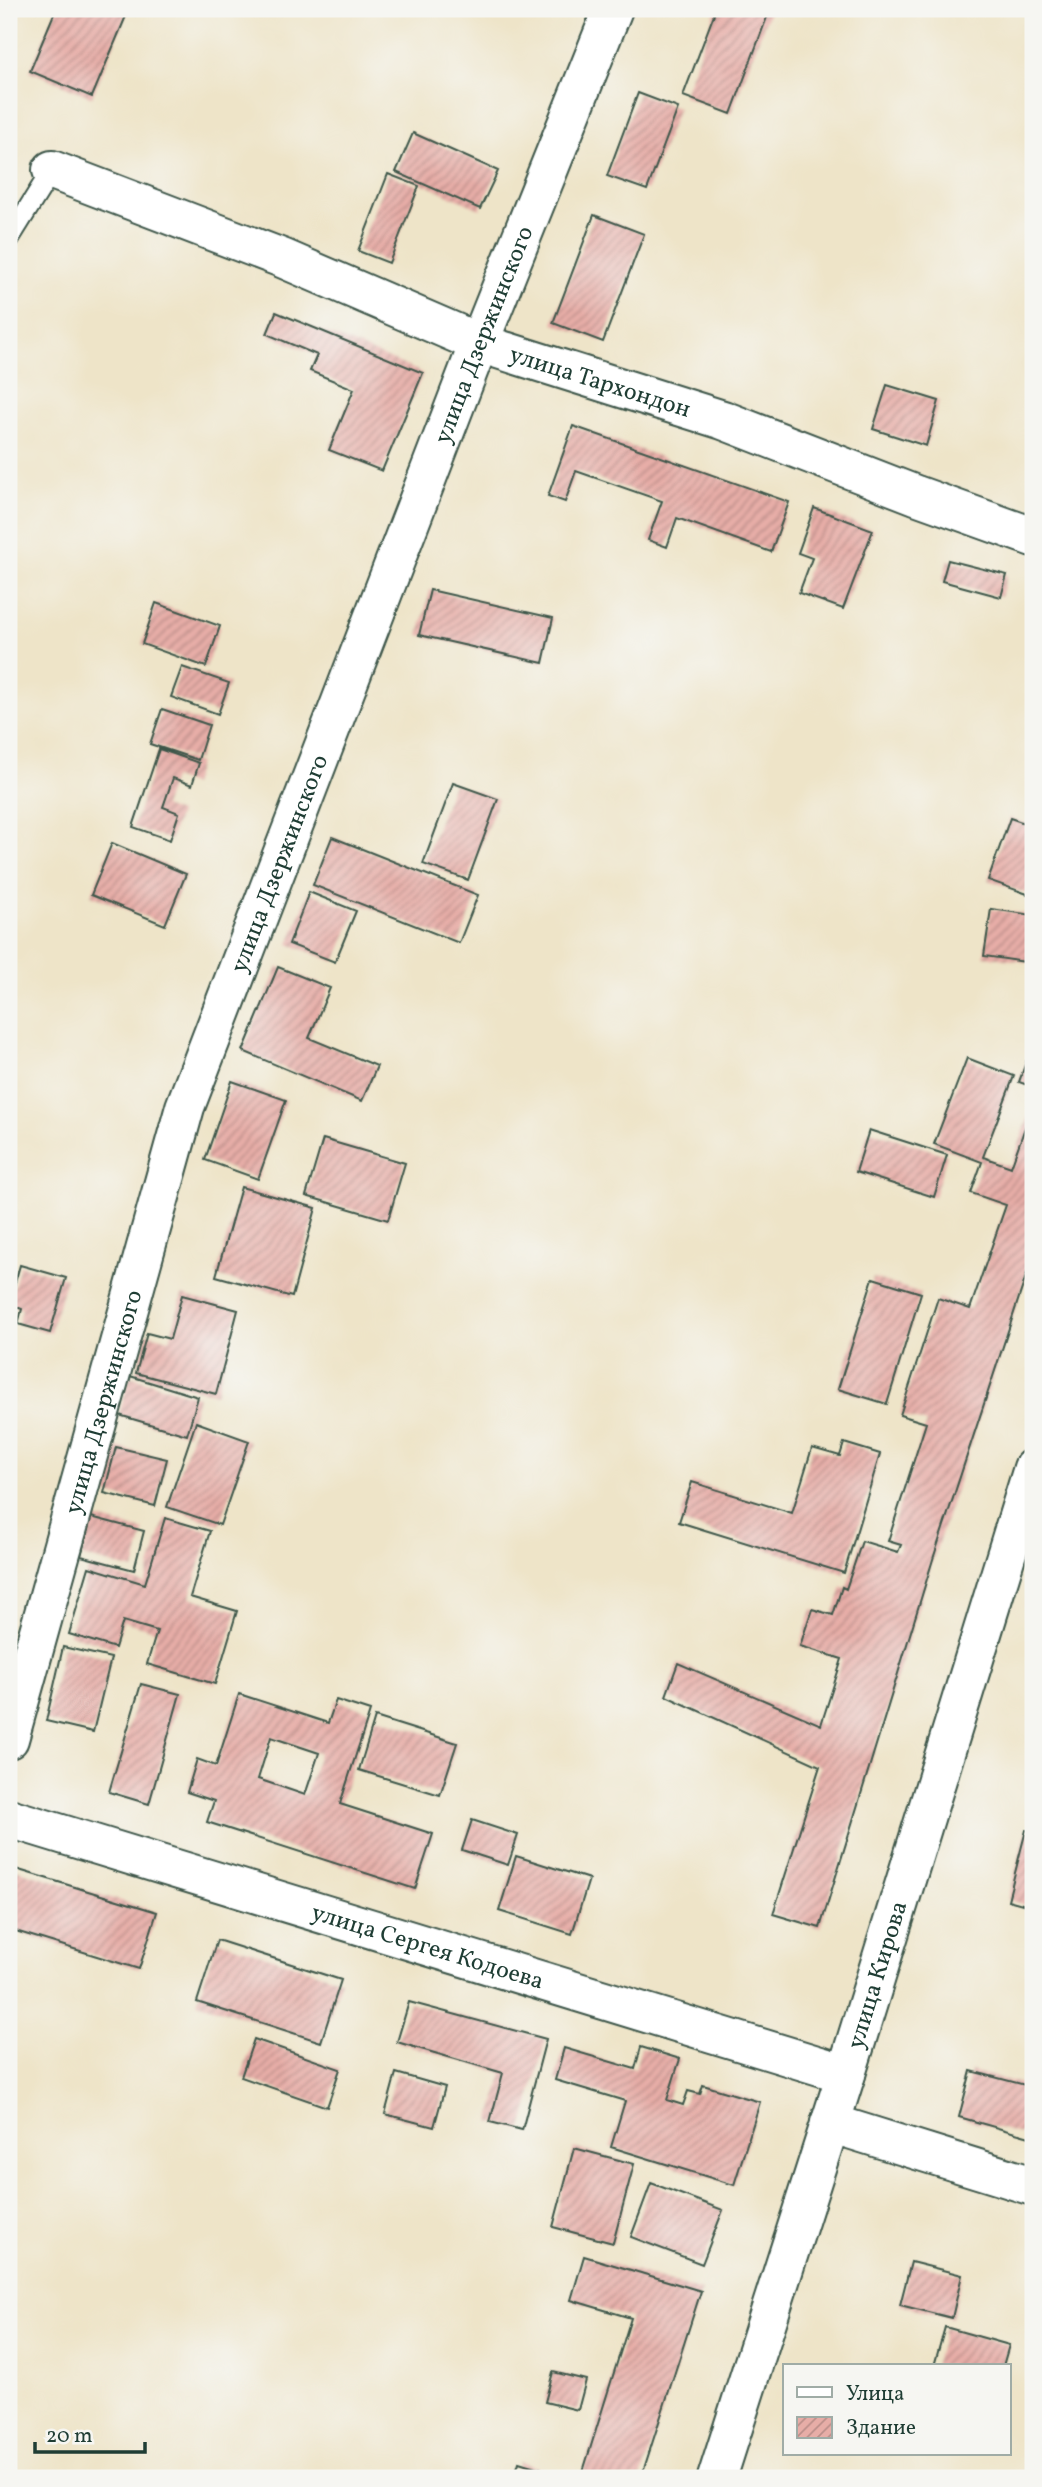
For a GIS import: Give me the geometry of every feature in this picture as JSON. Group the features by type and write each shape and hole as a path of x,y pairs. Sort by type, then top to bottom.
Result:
{"street":[{"name":"улица Дзержинского","path":"9,1739 185,1107 479,343 613,9"},
{"name":"улица Тархондон","path":"52,170 282,257 479,343 723,420 1033,537"},
{"name":"улица Кирова","path":"717,2478 846,2074 1033,1468"},
{"name":"улица Сергея Кодоева","path":"9,1818 846,2074"},
{"path":"830,2123 1033,2186"}],"lane":[{"path":"9,239 52,170"}],"building":[{"path":"56,9 129,9 92,97 30,71"},
{"path":"716,9 770,9 731,114 683,96"},
{"path":"638,93 678,108 647,190 607,176"},
{"path":"413,133 498,171 480,209 396,172"},
{"path":"388,174 419,186 389,263 358,251"},
{"path":"594,215 644,234 603,342 553,323"},
{"path":"276,312 423,373 382,471 329,450 354,389 310,371 317,355 267,334"},
{"path":"887,385 939,401 926,446 873,429"},
{"path":"573,426 789,502 771,552 677,518 667,547 648,540 662,501 576,471 565,502 548,496"},
{"path":"814,508 873,530 843,609 799,593 812,558 798,553"},
{"path":"948,560 1007,575 1001,597 942,581"},
{"path":"430,590 553,618 543,663 419,635"},
{"path":"156,603 220,626 206,667 142,644"},
{"path":"182,667 229,683 218,714 171,697"},
{"path":"162,709 209,725 198,760 150,744"},
{"path":"159,749 199,763 192,785 173,778 163,807 179,813 170,840 133,827"},
{"path":"453,783 498,799 468,880 423,864"},
{"path":"1010,818 1033,826 1033,896 988,880"},
{"path":"332,837 478,895 459,943 313,885"},
{"path":"112,843 186,874 165,925 91,895"},
{"path":"309,892 356,911 335,962 289,944"},
{"path":"991,909 1033,915 1033,963 984,956"},
{"path":"278,967 330,988 309,1038 377,1066 362,1101 243,1051"},
{"path":"1033,1043 1033,1087 1019,1082"},
{"path":"967,1058 1014,1076 983,1157 1011,1167 1033,1105 1033,1255 934,1556 820,1928 773,1914 820,1766 666,1696 678,1663 821,1725 842,1659 800,1646 812,1609 833,1615 842,1587 846,1589 862,1541 898,1552 901,1545 888,1541 926,1423 900,1415 938,1298 970,1309 1006,1205 971,1193 982,1162 934,1144"},
{"path":"232,1081 286,1100 258,1179 205,1160"},
{"path":"869,1130 947,1155 934,1197 856,1172"},
{"path":"323,1139 405,1163 388,1220 306,1196"},
{"path":"241,1187 316,1208 292,1297 216,1276"},
{"path":"20,1265 66,1278 50,1333 18,1324 22,1309 9,1304"},
{"path":"873,1278 921,1293 887,1404 838,1389"},
{"path":"182,1295 238,1310 216,1394 136,1373 147,1333 170,1339"},
{"path":"130,1376 198,1397 187,1435 119,1415"},
{"path":"196,1422 249,1441 220,1525 167,1507"},
{"path":"844,1443 880,1454 844,1573 679,1522 692,1482 792,1513 812,1448 840,1456"},
{"path":"116,1447 167,1459 155,1506 104,1493"},
{"path":"91,1517 144,1531 134,1570 81,1556"},
{"path":"165,1518 210,1531 190,1597 237,1611 215,1684 147,1664 157,1631 123,1621 115,1648 69,1634 89,1567 145,1584"},
{"path":"63,1647 111,1658 93,1732 46,1721"},
{"path":"141,1684 180,1694 149,1804 109,1792"},
{"path":"239,1694 328,1723 336,1700 370,1711 340,1804 433,1834 415,1889 207,1822 214,1801 187,1792 197,1759 216,1766","holes":["271,1737 319,1753 305,1795 258,1779"]},
{"path":"375,1717 457,1743 440,1795 359,1770"},
{"path":"472,1820 518,1835 508,1865 462,1850"},
{"path":"1026,1830 1033,1831 1033,1907 1008,1900"},
{"path":"516,1856 589,1879 572,1934 499,1911"},
{"path":"9,1867 157,1912 139,1969 9,1929"},
{"path":"217,1940 341,1980 321,2042 197,2002"},
{"path":"409,2002 546,2039 522,2130 490,2122 503,2073 397,2042"},
{"path":"254,2039 340,2069 327,2107 241,2077"},
{"path":"641,2047 680,2059 667,2100 683,2105 688,2091 700,2094 703,2085 760,2102 734,2185 611,2147 625,2101 555,2080 564,2048 635,2069"},
{"path":"971,2071 1033,2087 1033,2138 959,2117"},
{"path":"396,2073 445,2087 434,2127 385,2114"},
{"path":"574,2148 634,2164 613,2243 553,2227"},
{"path":"651,2183 723,2210 702,2264 631,2237"},
{"path":"584,2256 701,2291 641,2478 581,2478 631,2318 571,2300"},
{"path":"911,2262 962,2275 952,2318 900,2305"},
{"path":"945,2327 1009,2345 1004,2364 935,2364"},
{"path":"553,2372 586,2380 578,2410 545,2402"},
{"path":"519,2462 545,2470 542,2478 514,2478"}]}
